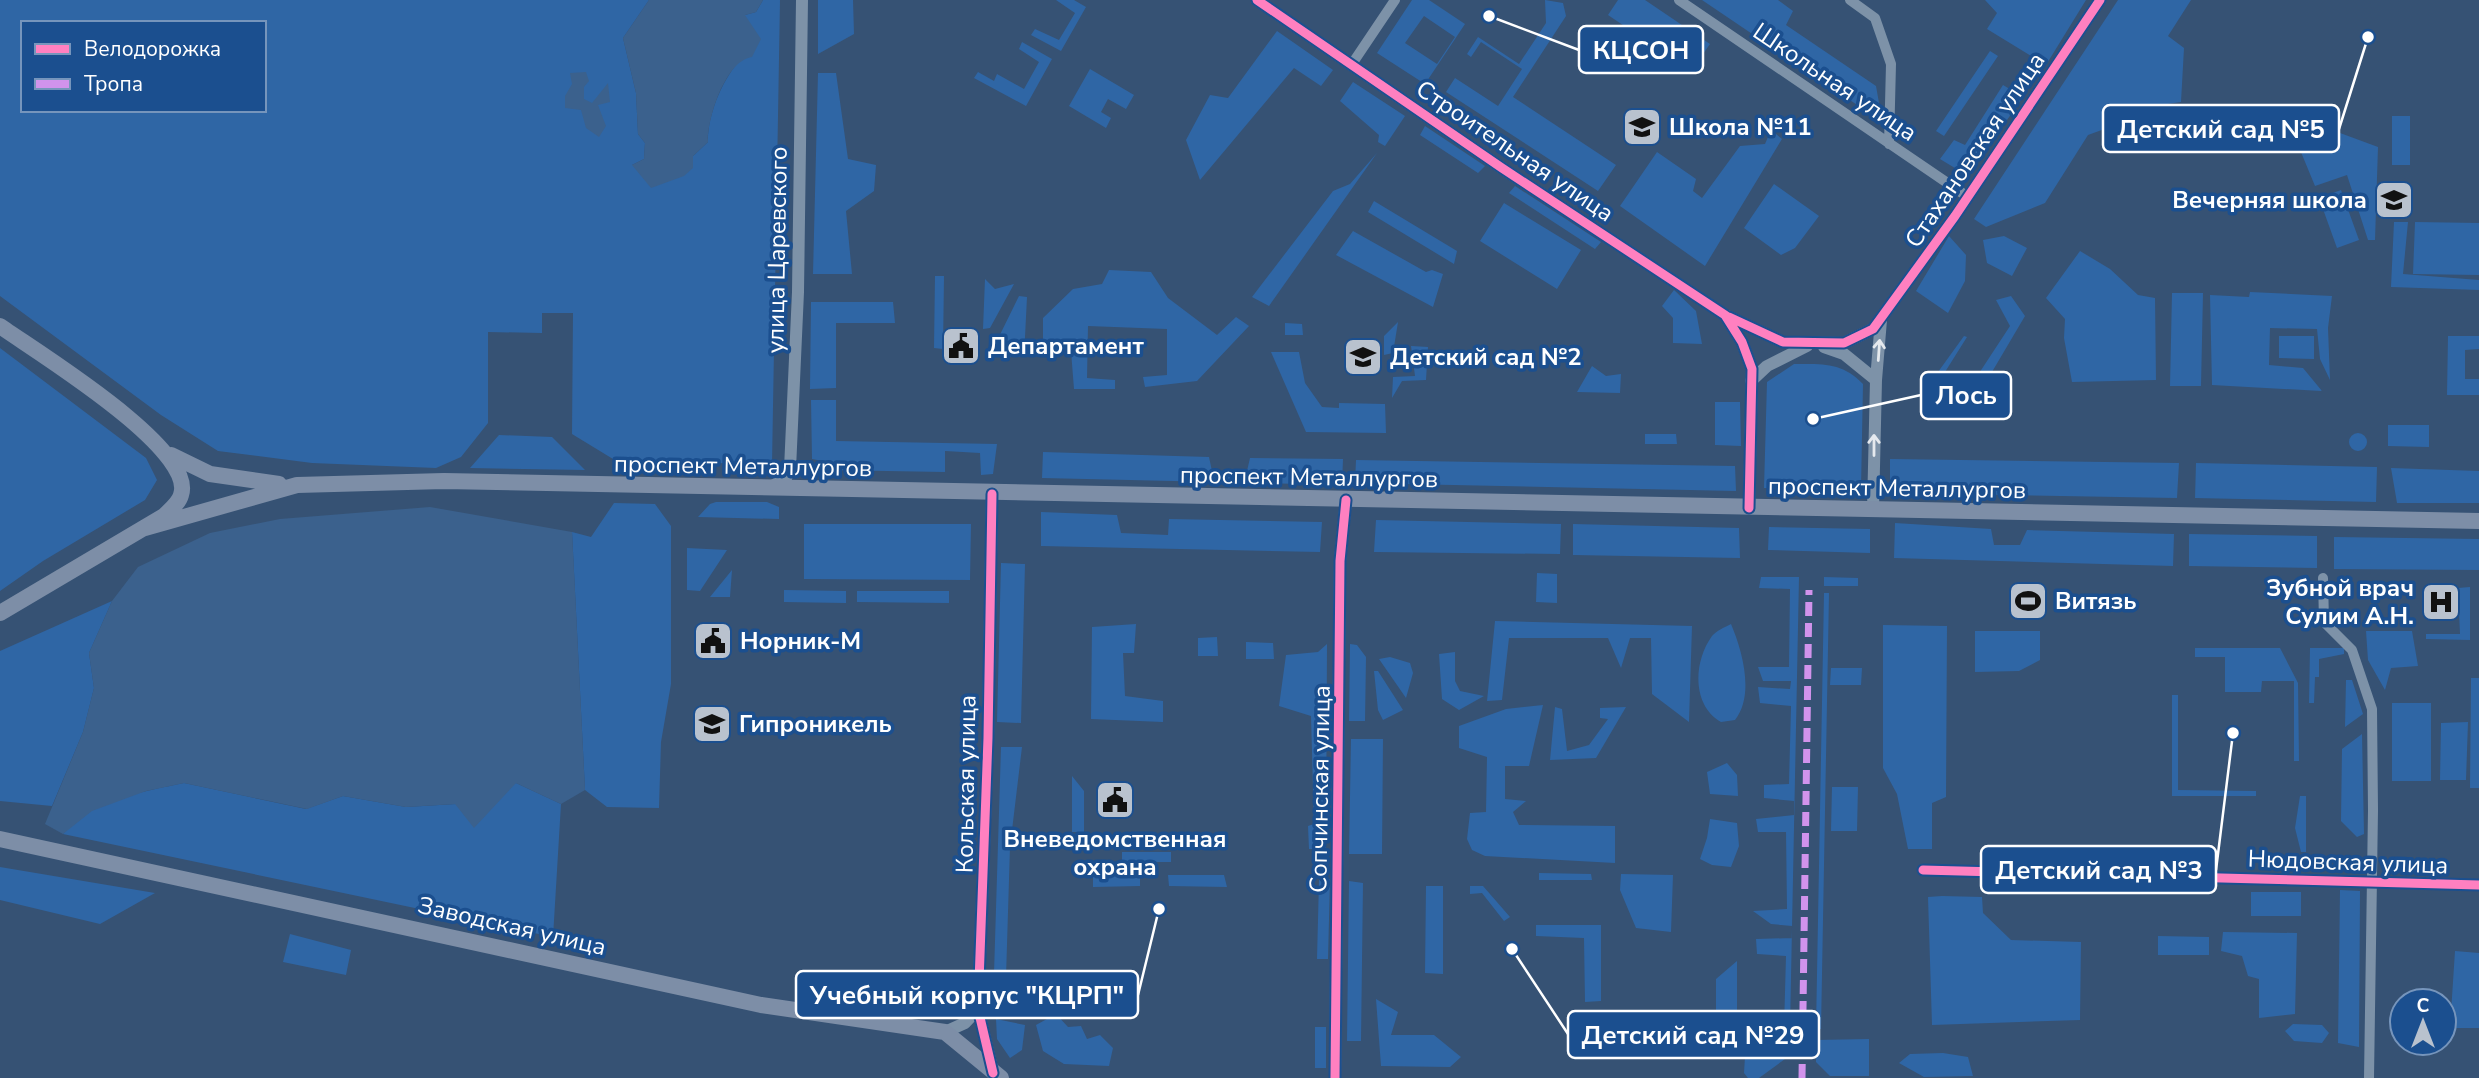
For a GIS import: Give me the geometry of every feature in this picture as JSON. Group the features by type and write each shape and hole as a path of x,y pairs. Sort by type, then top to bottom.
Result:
{"main road":[{"path":"0,326 124,413 169,454 210,474 256,483 296,485"},
{"path":"0,613 164,516 181,495 182,482 169,454"},
{"name":"проспект Металлургов","path":"145,528 296,485 444,481 992,494 2479,521"},
{"name":"Заводская улица","path":"0,839 761,1005 945,1032"},
{"path":"945,1032 997,1075"}],"street":[{"name":"улица Царевского","path":"790,469 798,292 802,0"},
{"name":"Строительная улица","path":"1257,0 1502,168 1725,315 1742,342 1752,369 1749,508"},
{"path":"1352,64 1395,0"},
{"name":"Школьная улица","path":"1679,0 1968,197"},
{"path":"1850,0 1874,18 1891,64 1889,144"},
{"name":"Стахановская улица","path":"1881,320 1968,197 2100,0"},
{"path":"1725,315 1766,337 1783,342 1814,344 1855,340 1881,320"},
{"path":"1873,510 1876,380 1881,320"},
{"path":"1751,381 1781,357 1814,344 1844,354 1876,380"},
{"path":"768,489 786,478 790,469"},
{"path":"790,469 794,478 814,490"},
{"name":"Кольская улица","path":"992,494 978,1009 997,1075"},
{"name":"Сопчинская улица","path":"1335,1078 1340,561 1346,500"},
{"path":"2323,578 2324,622 2352,650 2372,709 2369,1078"},
{"name":"Нюдовская улица","path":"1923,870 2479,885"},
{"path":"945,1032 965,1023 978,1009"}],"shaded area":[{"path":"0,0 649,0 623,38 636,93 638,134 645,143 644,159 632,165 693,156 708,142 710,121 718,97 729,75 742,58 745,15 756,12 763,0 780,0 772,465 613,459 572,434 573,313 542,313 542,333 488,332 488,423 461,457 436,468 312,463 218,451 161,415 0,296"},
{"path":"649,0 763,0 756,12 745,15 761,39 752,57 734,68 726,79 711,119 708,142 693,156 693,168 684,176 651,188 632,165 644,159 645,143 638,134 636,93 623,38"},
{"path":"818,0 853,0 854,34 818,54"},
{"path":"1056,0 1074,0 1086,7 1061,51 1031,35 1035,29 1059,40 1075,13"},
{"path":"1412,0 1429,0 1465,24 1425,84 1377,53","holes":["1424,16 1455,37 1437,64 1405,43"]},
{"path":"1545,0 1563,3 1566,16 1513,97 1616,165 1598,191 1446,92 1455,78 1498,106 1522,69 1481,42 1471,57 1467,54 1478,37 1519,64 1546,23"},
{"path":"1618,0 1645,0 1710,44 1691,71 1608,15"},
{"path":"1702,0 1778,0 1793,11 1786,25 1876,86 1879,103 1875,117"},
{"path":"1985,0 2086,0 2046,65 1987,29 1997,13"},
{"path":"2118,0 2191,0 2168,36 2184,48 2181,102 2127,110 2110,127 2088,135 2045,203 1986,227 1974,219"},
{"path":"1277,31 1333,70 1321,86 1294,68 1200,180 1186,140 1210,95 1228,98"},
{"path":"1022,42 1052,59 1026,106 974,78 978,72 994,81 997,74 1024,89 1039,62 1019,49"},
{"path":"1990,51 1998,56 1944,136 1936,131"},
{"path":"1090,69 1134,95 1126,109 1108,99 1101,112 1111,118 1106,128 1069,106"},
{"path":"586,72 589,81 584,87 584,99 592,103 608,83 610,102 598,105 606,126 599,137 586,128 581,110 565,108 565,96 572,84 570,73"},
{"path":"818,73 836,73 848,159 876,165 874,191 846,211 852,274 813,274"},
{"path":"1353,82 1405,116 1385,146 1378,142 1379,135 1340,101"},
{"path":"2003,85 2023,97 1968,176 1940,159 1954,140 1965,145"},
{"path":"2294,116 2378,147 2375,240 2368,240 2347,175 2315,186 2291,128"},
{"path":"2392,116 2410,116 2410,165 2392,165"},
{"path":"1425,126 1485,166 1478,173 1420,135"},
{"path":"1771,130 1782,139 1705,266 1620,206 1657,152 1696,179 1693,191 1702,198 1740,146 1765,144"},
{"path":"1377,153 1269,306 1252,297 1333,191 1350,184"},
{"path":"1774,184 1819,216 1795,248 1781,255 1744,228"},
{"path":"1515,186 1601,242 1595,249 1509,193"},
{"path":"2341,190 2359,240 2337,248 2319,198"},
{"path":"1374,201 1457,251 1454,264 1368,212"},
{"path":"1504,203 1581,250 1557,289 1480,241"},
{"path":"2394,222 2408,222 2403,274 2479,280 2479,290 2391,287"},
{"path":"2415,222 2479,223 2479,275 2413,274"},
{"path":"1353,231 1426,272 1432,270 1443,274 1433,307 1336,255"},
{"path":"1949,236 1966,255 1965,281 1948,313 1916,291"},
{"path":"2004,236 2027,248 2012,276 1987,263 1983,240"},
{"path":"2080,251 2110,269 2138,295 2155,298 2156,380 2072,382 2064,338 2065,319 2046,298"},
{"path":"1109,270 1151,272 1168,298 1217,335 1236,317 1249,326 1197,381 1145,387 1143,377 1167,375 1167,329 1088,326 1087,378 1115,380 1115,389 1074,389 1071,351 1043,349 1043,318 1073,289 1102,284"},
{"path":"935,276 944,276 943,349 934,348"},
{"path":"985,279 995,289 1014,284 990,328 983,329"},
{"path":"1674,290 1696,311 1702,344 1673,343 1673,318 1662,306"},
{"path":"2250,292 2332,296 2328,328 2330,380 2320,359 2317,329 2270,328 2269,365 2303,368 2322,391 2212,385 2210,295 2249,297"},
{"path":"2172,293 2203,293 2201,386 2170,386"},
{"path":"1019,296 1027,297 1024,357 989,357"},
{"path":"2011,296 2025,316 1976,399 1940,377 1938,372 1964,336 1967,337 1945,372 1970,387 2010,326 1996,300"},
{"path":"811,302 893,302 895,323 836,323 836,388 810,389"},
{"path":"1398,322 1393,353 1384,355 1384,336"},
{"path":"1285,323 1302,324 1303,335 1285,335"},
{"path":"2279,336 2314,336 2314,359 2279,358"},
{"path":"2448,336 2479,336 2479,349 2465,350 2465,379 2479,379 2479,395 2447,395"},
{"path":"1411,346 1428,347 1426,380 1402,381 1392,398 1393,377 1415,376"},
{"path":"0,348 146,458 157,480 145,500 43,561 0,591"},
{"path":"1271,352 1299,352 1305,383 1322,407 1339,408 1339,403 1385,404 1386,433 1306,432"},
{"path":"1794,364 1840,368 1863,384 1861,489 1764,488 1767,382"},
{"path":"1592,366 1606,376 1621,374 1620,393 1577,392"},
{"path":"811,400 836,400 836,441 997,444 993,474 981,475 980,453 945,451 945,472 828,470 828,462 812,459"},
{"path":"1715,402 1740,402 1741,446 1715,445"},
{"path":"2388,425 2429,425 2429,447 2388,446"},
{"path":"2354,433 2362,433 2367,442 2365,449 2354,451 2349,446 2349,438"},
{"path":"1645,434 1676,434 1677,444 1645,444"},
{"path":"499,435 552,437 585,470 470,468"},
{"path":"1043,452 1209,457 1212,471 1247,471 1250,458 1343,459 1342,485 1042,478"},
{"path":"1890,459 2179,463 2177,498 1890,493"},
{"path":"1356,460 1735,466 1736,491 1355,483"},
{"path":"2196,463 2377,467 2376,502 2195,498"},
{"path":"2391,468 2479,471 2479,503 2397,503"},
{"path":"767,502 779,507 779,519 698,517 710,504"},
{"path":"614,503 655,504 671,526 671,684 661,742 659,808 607,807 585,790 572,532 591,537"},
{"path":"430,507 572,532 585,790 561,804 516,783 474,828 455,804 406,807 343,796 307,809 184,783 146,791 92,811 63,834 45,824 83,732 94,688 89,653 112,601 138,567 210,533 280,519"},
{"path":"1041,512 1117,515 1121,533 1168,535 1169,519 1322,522 1320,552 1041,546"},
{"path":"1376,520 1561,524 1560,554 1374,552"},
{"path":"1895,523 1991,529 1994,545 2020,545 2027,530 2174,534 2173,566 1894,558"},
{"path":"804,524 971,524 970,580 804,579"},
{"path":"1573,524 1739,528 1740,558 1573,555"},
{"path":"1769,527 1870,529 1870,553 1768,550"},
{"path":"2189,534 2317,536 2317,568 2189,566"},
{"path":"2334,537 2479,539 2479,570 2334,569"},
{"path":"687,548 727,550 700,591 687,590"},
{"path":"1001,563 1025,564 1021,723 997,722"},
{"path":"732,570 730,597 710,597"},
{"path":"1537,573 1557,574 1557,603 1536,602"},
{"path":"1761,577 1799,577 1792,928 1771,924 1753,911 1787,909 1786,832 1758,832 1756,819 1794,815 1794,801 1764,798 1764,785 1789,784 1791,706 1760,703 1758,687 1790,689 1791,681 1763,681 1758,667 1789,667 1790,589 1759,588"},
{"path":"1824,577 1858,578 1858,586 1824,586"},
{"path":"2470,587 2470,640 2426,639 2426,634 2460,634 2458,588"},
{"path":"784,590 846,591 846,603 784,602"},
{"path":"857,591 949,591 949,603 857,602"},
{"path":"1824,593 1829,593 1821,1029 1816,1029"},
{"path":"112,601 89,653 94,688 83,732 52,806 0,801 0,651"},
{"path":"1495,621 1692,626 1689,722 1652,694 1651,638 1630,638 1621,668 1608,638 1509,638 1502,700 1487,701"},
{"path":"1136,624 1134,653 1123,653 1125,696 1163,701 1163,722 1091,719 1092,627"},
{"path":"1731,624 1745,672 1744,698 1735,720 1721,722 1712,715 1700,695 1699,670 1701,658 1712,636"},
{"path":"1883,625 1947,626 1946,797 1932,803 1932,849 1908,849 1897,794 1883,768"},
{"path":"1975,631 2040,631 2040,660 2019,671 1975,672"},
{"path":"2366,631 2412,631 2418,666 2391,668 2385,690 2368,660"},
{"path":"1217,637 1218,656 1198,656 1198,638"},
{"path":"1246,642 1273,643 1274,659 1246,659"},
{"path":"1327,644 1326,849 1309,849 1308,826 1314,824 1311,716 1279,706 1286,655 1318,652"},
{"path":"1350,644 1357,645 1366,657 1365,721 1349,721"},
{"path":"2195,648 2280,648 2298,683 2299,761 2294,761 2294,681 2262,681 2261,692 2225,692 2225,657 2195,657"},
{"path":"2310,648 2344,648 2344,654 2319,659 2314,703 2309,703"},
{"path":"1455,652 1455,681 1460,691 1484,696 1459,710 1442,699 1439,654"},
{"path":"1390,657 1410,663 1413,673 1406,698 1379,659"},
{"path":"1831,668 1862,668 1861,685 1830,685"},
{"path":"1374,671 1378,671 1403,710 1383,720 1378,710"},
{"path":"2471,678 2479,678 2479,788 2470,788"},
{"path":"2346,680 2352,680 2363,714 2345,727"},
{"path":"2172,695 2178,695 2178,790 2256,791 2256,796 2172,796"},
{"path":"2392,703 2431,703 2431,781 2392,781"},
{"path":"1543,705 1529,766 1505,766 1505,799 1526,801 1513,812 1519,825 1615,826 1615,863 1485,856 1472,850 1467,839 1470,813 1486,812 1487,757 1459,748 1459,726 1506,709"},
{"path":"1555,707 1562,709 1567,751 1589,745 1608,719 1600,718 1600,708 1626,707 1596,758 1550,760"},
{"path":"2468,722 2466,780 2440,780 2441,723"},
{"path":"2362,734 2364,834 2357,837 2341,821 2342,749"},
{"path":"1351,739 1383,739 1382,854 1349,854"},
{"path":"1001,747 1022,747 1010,847 1006,977 1043,980 1045,996 1026,1007 993,1006"},
{"path":"1727,763 1737,775 1738,796 1710,794 1707,772"},
{"path":"1072,776 1084,791 1084,832 1072,832"},
{"path":"184,783 306,809 343,796 406,807 456,804 516,783 561,804 553,937 63,834 87,813 102,805"},
{"path":"1832,787 1858,787 1857,831 1831,831"},
{"path":"2300,796 2306,796 2306,852 2301,852 2295,828"},
{"path":"1710,819 1737,823 1739,846 1731,867 1712,865 1700,859"},
{"path":"1122,852 1171,852 1171,862 1122,862"},
{"path":"0,867 155,893 100,924 0,900"},
{"path":"1093,873 1140,873 1140,886 1093,887"},
{"path":"1539,873 1591,874 1592,880 1539,880"},
{"path":"1621,874 1673,875 1671,932 1636,928 1620,890"},
{"path":"1168,875 1224,875 1227,887 1169,886"},
{"path":"1330,879 1328,959 1317,959 1319,880"},
{"path":"1349,881 1363,883 1361,1041 1347,1041"},
{"path":"1426,886 1443,886 1443,974 1425,973"},
{"path":"1470,886 1483,886 1510,917 1504,921 1482,893 1470,894"},
{"path":"2340,890 2360,891 2359,1047 2338,1043"},
{"path":"2251,892 2301,892 2301,916 2251,916"},
{"path":"1928,897 1982,897 1983,913 2011,940 2081,942 2080,1020 1932,1025"},
{"path":"1536,925 1601,925 1601,1001 1585,1002 1584,938 1536,936"},
{"path":"2223,932 2297,933 2295,1014 2259,1018 2259,979 2248,976 2242,956 2221,951"},
{"path":"290,934 351,950 346,975 283,962"},
{"path":"2158,936 2209,937 2209,955 2158,955"},
{"path":"1792,938 1790,1028 1784,1028 1786,956 1757,954 1756,939"},
{"path":"2455,951 2479,953 2479,1028 2458,1028 2458,987 2453,987"},
{"path":"1737,961 1737,1028 1716,1021 1716,979"},
{"path":"1376,999 1398,1012 1391,1035 1434,1035 1461,1057 1450,1067 1381,1066"},
{"path":"1056,1014 1068,1027 1081,1026 1087,1039 1100,1035 1113,1048 1109,1066 1064,1064 1043,1051 1036,1025"},
{"path":"996,1019 1025,1025 1022,1050 1010,1058 997,1039"},
{"path":"2293,1024 2322,1025 2329,1033 2322,1043 2294,1041 2285,1031"},
{"path":"1315,1027 1326,1027 1326,1068 1315,1068"},
{"path":"1869,1039 1869,1076 1830,1076 1816,1062 1816,1040"},
{"path":"1746,1040 1786,1041 1785,1059 1759,1078 1748,1078 1744,1073"},
{"path":"1943,1053 1968,1057 1973,1076 1924,1077 1899,1063 1910,1054"}],"marked path":[{"path":"1802,1078 1809,590"}],"cycle path":[{"path":"1257,0 1502,168 1725,315 1742,342 1752,369 1749,508"},
{"path":"1729,317 1783,342 1844,343 1873,329 1955,216 2100,0"},
{"path":"992,494 988,738 978,1009 993,1073"},
{"path":"1335,1078 1340,561 1346,500"},
{"path":"1923,870 2479,885"}],"place":[{"name":"КЦСОН","path":"1489,16"},
{"name":"Детский сад №5","path":"2368,37"},
{"name":"Школа №11","path":"1642,127"},
{"name":"Вечерняя школа","path":"2394,200"},
{"name":"Департамент","path":"961,346"},
{"name":"Детский сад №2","path":"1363,357"},
{"name":"Лось","path":"1813,419"},
{"name":"Витязь","path":"2028,601"},
{"name":"Зубной врач Сулим А.Н.","path":"2441,602"},
{"name":"Норник-М","path":"713,641"},
{"name":"Гипроникель","path":"712,724"},
{"name":"Детский сад №3","path":"2233,733"},
{"name":"Вневедомственная охрана","path":"1115,800"},
{"name":"Учебный корпус \"КЦРП\"","path":"1159,909"},
{"name":"Детский сад №29","path":"1512,949"}]}
